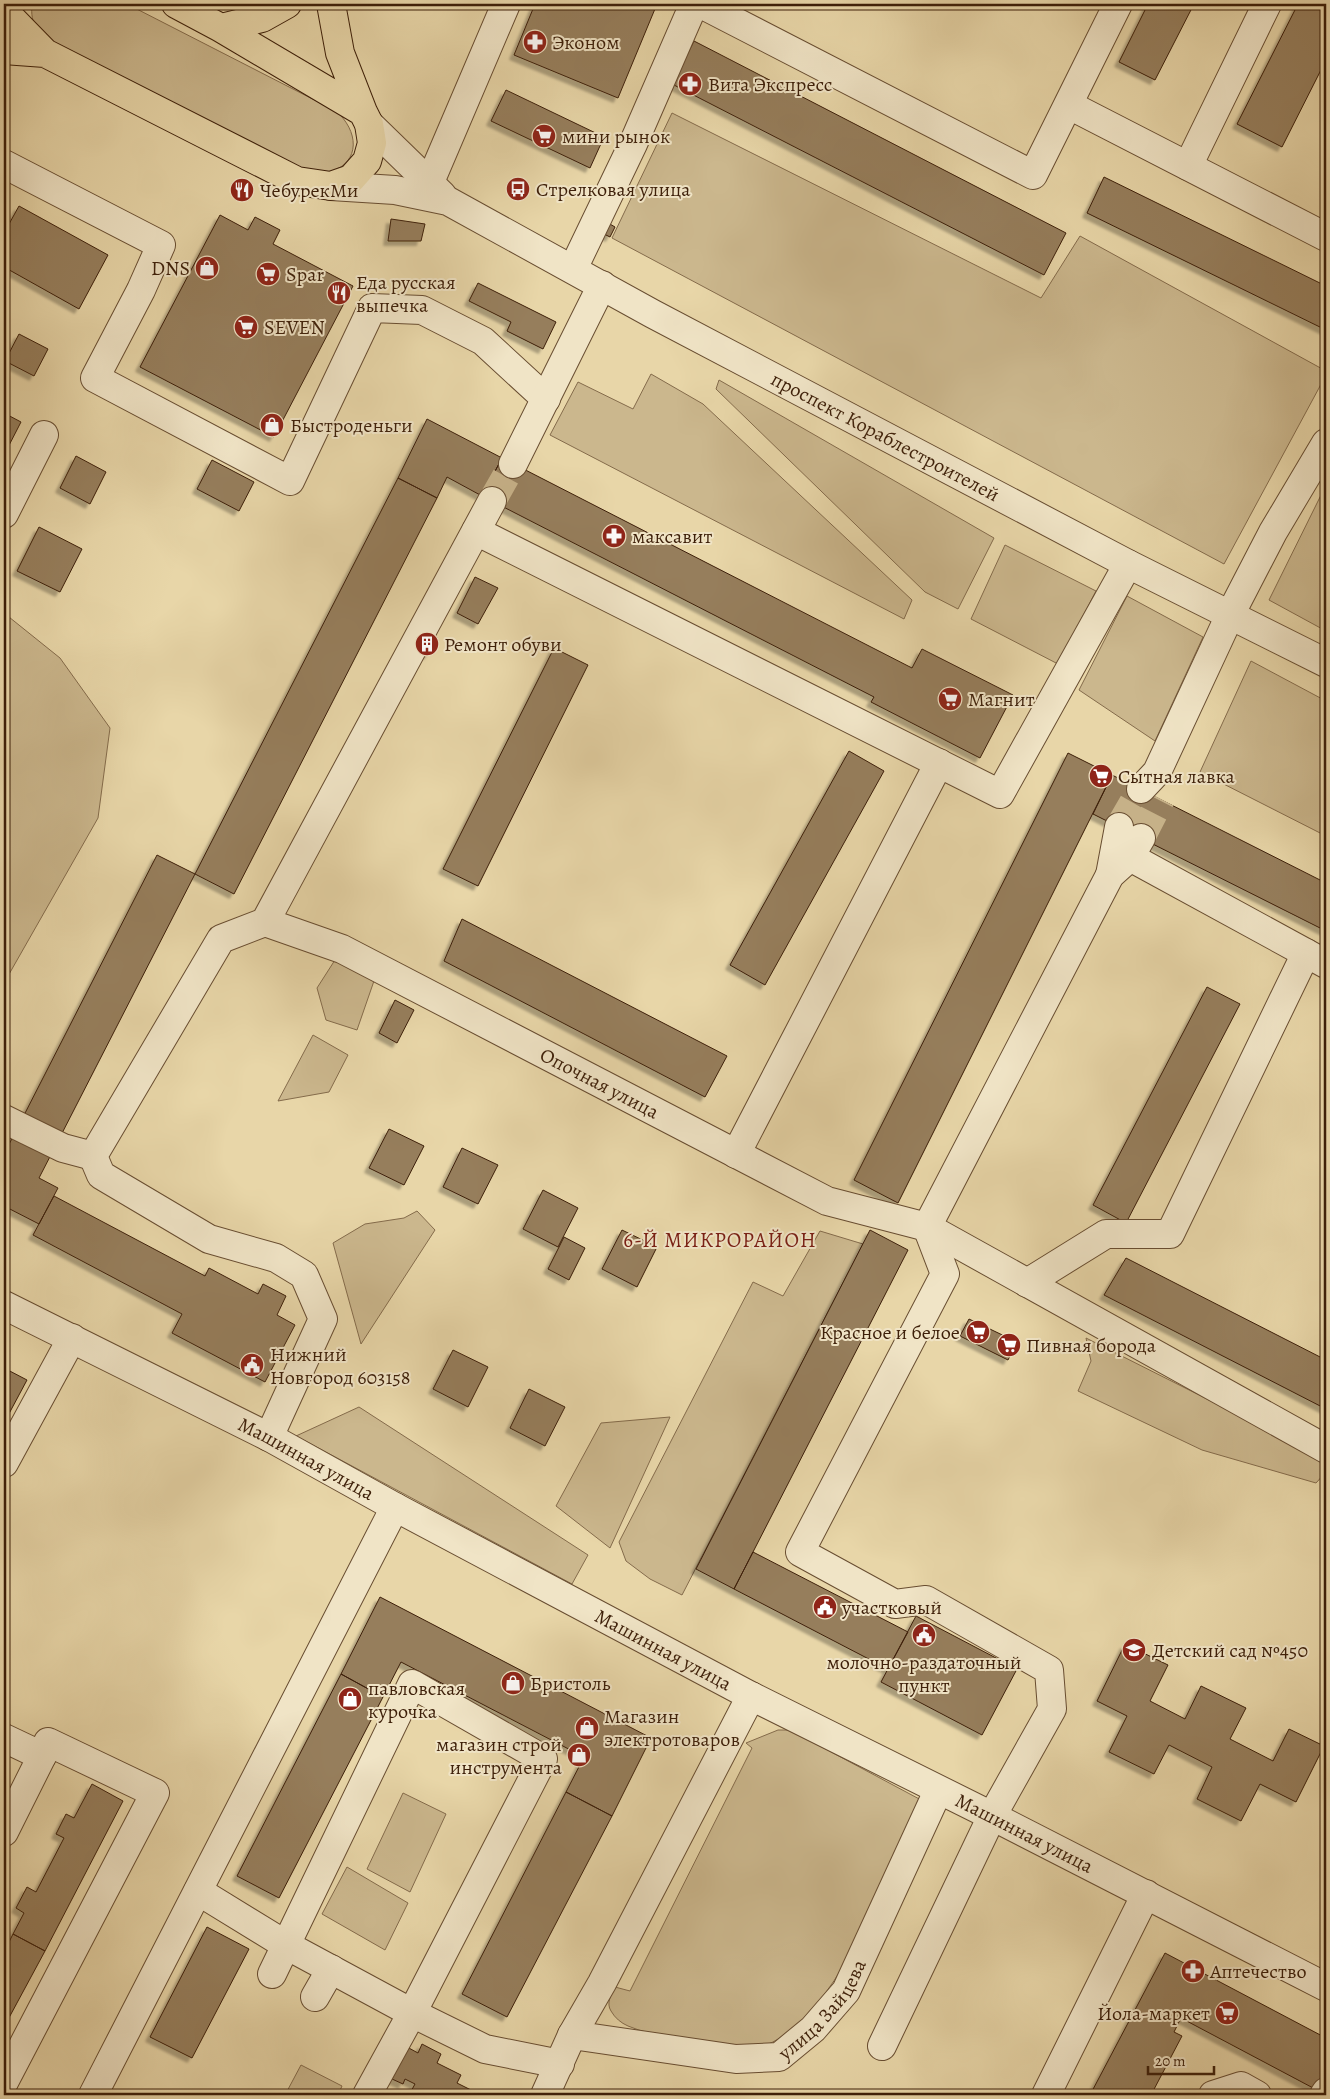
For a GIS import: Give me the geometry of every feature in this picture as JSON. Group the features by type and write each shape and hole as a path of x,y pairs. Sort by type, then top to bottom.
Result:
{"main road":[{"path":"176,4 221,28 366,118"},
{"path":"221,28 262,18 287,4"},
{"path":"4,12 44,53 297,181 331,186 351,179 367,161 372,143 366,118 340,53 331,4"},
{"path":"4,50 44,53"}],"street":[{"path":"439,192 506,4"},
{"path":"573,269 633,144 694,4"},
{"path":"701,4 1034,175 1118,4"},
{"path":"1188,166 1267,4"},
{"path":"1068,105 1326,237"},
{"path":"366,118 439,192"},
{"path":"4,164 161,245 141,290 95,378 290,481 372,308 422,310 483,341 546,399"},
{"path":"331,186 439,192"},
{"name":"проспект Кораблестроителей","path":"439,192 653,314 1128,564 1326,663"},
{"path":"514,464 602,285"},
{"path":"4,514 44,435"},
{"path":"1153,787 1230,615 1273,532 1326,443"},
{"path":"92,1156 221,939 264,922 492,501"},
{"path":"476,531 1000,794 1128,564"},
{"path":"736,1154 938,763"},
{"path":"882,2046 992,1816 1052,1709 1049,1670 926,1600 895,1604 800,1552 945,1274 926,1227 1125,849 1316,959 1170,1234 1106,1234 1027,1283"},
{"name":"Опочная улица","path":"264,922 342,949 827,1201 926,1227 1326,1449"},
{"path":"4,1118 63,1148 92,1156 101,1175 208,1239 276,1258 304,1276 323,1318 269,1437"},
{"name":"Машинная улица","path":"4,1304 269,1437 395,1507 751,1696 938,1791 992,1816 1326,1987"},
{"path":"4,1463 72,1338"},
{"path":"101,2092 198,1891 395,1507"},
{"path":"272,1974 412,1684 543,1759 412,2013 367,2095"},
{"path":"545,2095 572,2035 602,1983 751,1696"},
{"path":"4,1738 42,1756"},
{"path":"4,1832 48,1742 155,1793 4,2082"},
{"name":"улица Зайцева","path":"572,2035 736,2060 779,2057 813,2029 846,1991 938,1791"},
{"path":"198,1891 286,1945 412,2013 485,2049 560,2064"},
{"path":"1046,2095 1146,1894"},
{"path":"315,1997 331,1969"},
{"path":"1213,2095 1240,2086 1257,2095"}],"shaded area":[{"path":"32,4 127,4 336,111 349,127 352,136 352,153 348,161 330,172 302,172 53,44 36,27 32,18"},
{"path":"672,113 1041,298 1080,236 1326,371 1326,375 1224,564 612,238"},
{"path":"651,374 703,404 912,600 904,619 550,435 578,382 633,409"},
{"path":"719,380 994,538 958,609 925,592 716,389"},
{"path":"1326,485 1326,631 1269,600"},
{"path":"1005,545 1096,591 1058,664 971,619"},
{"path":"1127,596 1203,637 1155,741 1079,690"},
{"path":"4,613 60,658 110,728 98,818 4,983"},
{"path":"1251,661 1326,701 1326,836 1200,772"},
{"path":"342,949 375,978 357,1030 326,1020 317,988"},
{"path":"313,1035 348,1055 329,1092 278,1101"},
{"path":"417,1211 435,1230 361,1344 333,1243 365,1224 404,1218"},
{"path":"820,1231 863,1244 682,1595 650,1579 626,1561 619,1542 753,1282 783,1296"},
{"path":"1086,1338 1326,1459 1326,1472 1316,1483 1202,1450 1078,1391 1091,1361"},
{"path":"359,1407 588,1555 572,1584 296,1436"},
{"path":"670,1417 610,1548 556,1506 601,1423"},
{"path":"778,1730 790,1730 923,1801 852,1952 834,1981 815,2006 795,2027 779,2039 760,2047 747,2049 681,2039 638,2030 625,2025 616,2018 609,2005 615,1987 630,1991 752,1748 746,1743"},
{"path":"403,1793 446,1814 410,1892 367,1869"},
{"path":"347,1867 408,1903 385,1950 322,1914"},
{"path":"301,2065 342,2086 338,2095 285,2095"}],"building":[{"path":"535,4 657,4 618,98 514,55"},
{"path":"1148,4 1194,4 1155,80 1119,62"},
{"path":"1298,4 1326,4 1326,60 1282,147 1237,124"},
{"path":"694,41 1066,233 1044,275 672,84"},
{"path":"506,90 604,137 590,168 491,121"},
{"path":"1104,177 1326,286 1326,330 1087,213"},
{"path":"19,206 108,255 79,309 4,267 4,233"},
{"name":"SEVEN","path":"220,215 248,230 255,217 280,230 273,244 353,286 274,437 140,367"},
{"path":"391,219 425,224 421,241 388,241"},
{"path":"603,220 615,227 610,237 598,231"},
{"path":"478,283 556,322 543,349 507,331 511,322 469,301"},
{"path":"19,334 48,349 34,376 5,361"},
{"path":"4,413 21,422 4,455"},
{"path":"427,419 502,458 482,496 447,477 437,498 398,478"},
{"path":"76,456 106,472 90,504 60,488"},
{"path":"502,458 912,668 922,649 1013,695 980,758 871,702 874,697 482,496"},
{"path":"212,460 254,482 239,511 197,489"},
{"path":"398,478 437,498 234,894 195,874"},
{"path":"39,527 82,549 60,592 17,571"},
{"path":"475,577 498,588 478,624 457,613"},
{"name":"Ремонт обуви","path":"425,632 438,640 428,655 416,648"},
{"path":"554,648 588,665 478,886 443,869"},
{"path":"849,751 884,771 765,985 730,965"},
{"path":"1068,753 1112,775 898,1203 854,1180"},
{"path":"1112,775 1326,883 1326,931 1093,814"},
{"path":"157,855 195,874 58,1141 21,1121"},
{"path":"462,919 727,1056 705,1097 444,961"},
{"path":"1207,987 1240,1004 1126,1223 1093,1205"},
{"path":"395,1000 414,1010 397,1043 379,1033"},
{"path":"21,1121 58,1141 39,1178 58,1188 39,1224 4,1206 4,1154"},
{"path":"389,1129 424,1146 404,1185 369,1168"},
{"path":"462,1148 498,1165 478,1204 443,1187"},
{"path":"543,1190 578,1208 558,1247 523,1229"},
{"path":"54,1196 205,1276 209,1268 258,1294 263,1284 286,1296 277,1315 295,1325 265,1382 172,1333 182,1314 33,1235"},
{"path":"622,1230 657,1247 637,1287 602,1269"},
{"path":"870,1230 908,1250 734,1589 696,1569"},
{"path":"564,1237 585,1248 569,1280 548,1269"},
{"path":"1126,1258 1326,1360 1326,1409 1104,1295"},
{"path":"969,1319 1017,1342 1008,1360 960,1336"},
{"path":"453,1350 488,1367 468,1407 433,1389"},
{"path":"4,1368 27,1380 4,1423"},
{"path":"529,1389 565,1407 545,1446 510,1428"},
{"path":"753,1552 908,1632 888,1669 734,1589"},
{"path":"380,1597 651,1738 612,1816 566,1792 584,1757 401,1662 383,1697 341,1674"},
{"path":"916,1616 1017,1669 982,1735 881,1682"},
{"path":"1125,1644 1168,1665 1150,1701 1185,1719 1201,1686 1246,1708 1230,1739 1273,1761 1289,1729 1324,1746 1296,1802 1260,1784 1241,1821 1197,1799 1212,1767 1169,1745 1154,1774 1109,1752 1127,1716 1097,1701"},
{"path":"341,1674 383,1697 279,1898 237,1876"},
{"path":"92,1784 123,1801 45,1951 13,1934 24,1913 16,1908 27,1887 36,1892 64,1838 56,1834 66,1814 74,1818"},
{"path":"566,1792 612,1816 507,2017 462,1994"},
{"path":"207,1927 249,1949 192,2058 150,2037"},
{"path":"13,1934 45,1951 4,2027 4,1952"},
{"path":"1165,1953 1326,2038 1326,2069 1315,2089 1181,2018 1174,2032 1182,2036 1151,2095 1090,2095"},
{"path":"422,2044 441,2054 437,2063 461,2075 457,2083 471,2090 468,2095 409,2095 415,2084 405,2079 403,2084 392,2079 407,2047 418,2053"}],"tunnel":[{"path":"492,501 513,464"},
{"path":"1119,827 1141,789"},
{"path":"1141,838 1161,799"}],"place":[{"name":"Эконом","path":"535,42"},
{"name":"Вита Экспресс","path":"690,84"},
{"name":"мини рынок","path":"544,136"},
{"name":"Стрелковая улица","path":"518,189"},
{"name":"ЧебурекМи","path":"242,190"},
{"name":"DNS","path":"207,268"},
{"name":"Spar","path":"268,274"},
{"name":"Еда русская выпечка","path":"339,293"},
{"name":"SEVEN","path":"246,327"},
{"name":"Быстроденьги","path":"272,425"},
{"name":"максавит","path":"614,536"},
{"name":"Ремонт обуви","path":"427,644"},
{"name":"Магнит","path":"950,699"},
{"name":"Сытная лавка","path":"1101,776"},
{"name":"Красное и белое","path":"978,1332"},
{"name":"Пивная борода","path":"1009,1345"},
{"name":"Нижний Новгород 603158","path":"252,1365"},
{"name":"участковый","path":"825,1607"},
{"name":"молочно-раздаточный пункт","path":"924,1635"},
{"name":"Детский сад №450","path":"1134,1650"},
{"name":"Бристоль","path":"513,1683"},
{"name":"павловская курочка","path":"350,1699"},
{"name":"Магазин электротоваров","path":"587,1728"},
{"name":"магазин строй инструмента","path":"579,1755"},
{"name":"Аптечество","path":"1193,1971"},
{"name":"Йола-маркет","path":"1227,2013"}],"district":[{"name":"6-Й МИКРОРАЙОН","path":"720,1240"}]}
